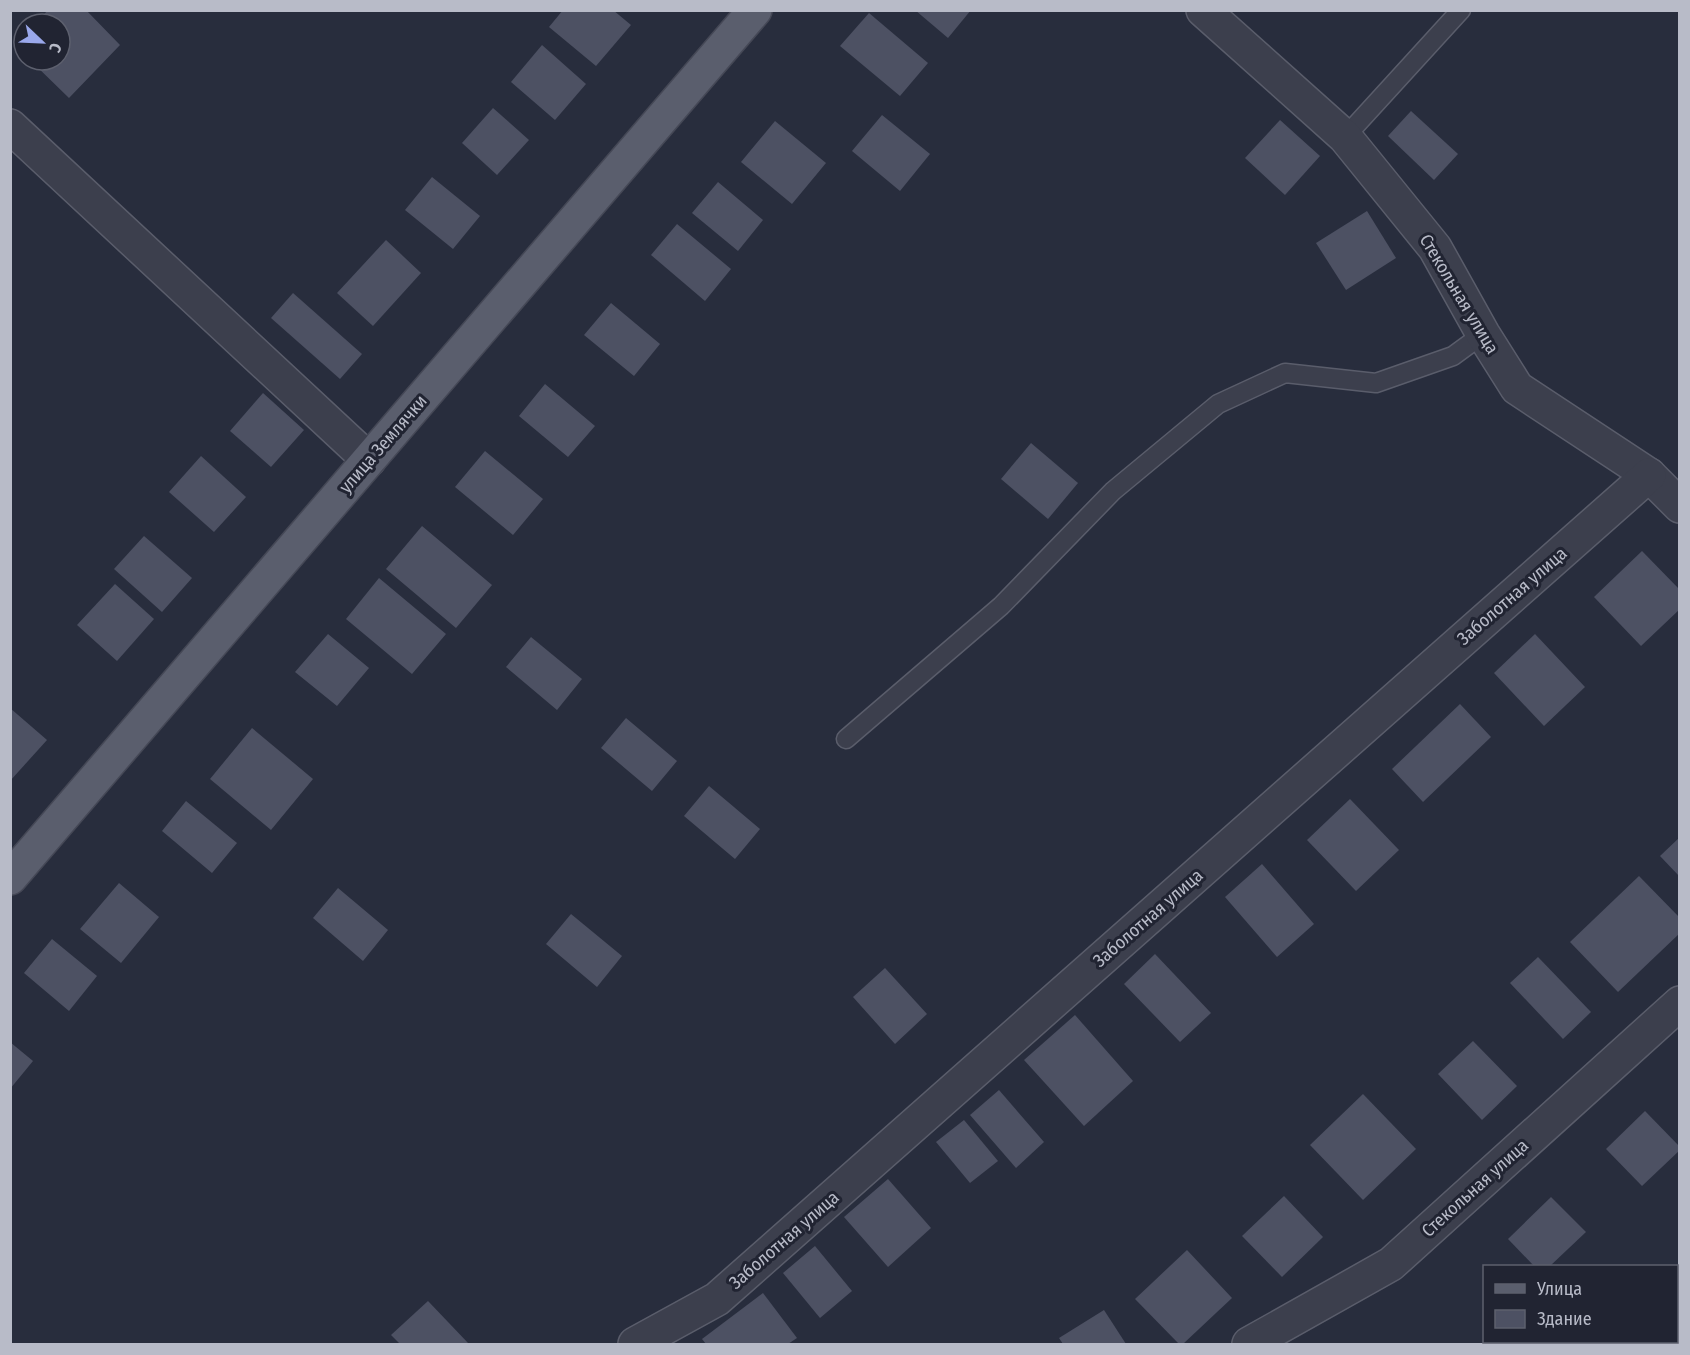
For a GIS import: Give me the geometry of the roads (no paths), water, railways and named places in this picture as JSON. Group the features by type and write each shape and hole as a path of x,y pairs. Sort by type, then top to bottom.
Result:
{"main road":[{"name":"улица Землячки","path":"10,878 755,10"}],"street":[{"name":"Стекольная улица","path":"1203,10 1345,137 1435,248 1483,334 1517,388 1649,475 1680,506"},
{"path":"10,126 369,460"},
{"name":"Заболотная улица","path":"635,1344 717,1299 1649,475"},
{"name":"Стекольная улица","path":"1249,1344 1391,1264 1680,1003"}],"lane":[{"path":"1345,137 1461,10"},
{"path":"846,739 1001,606 1113,491 1218,404 1285,373 1376,383 1453,356 1483,334"}]}
